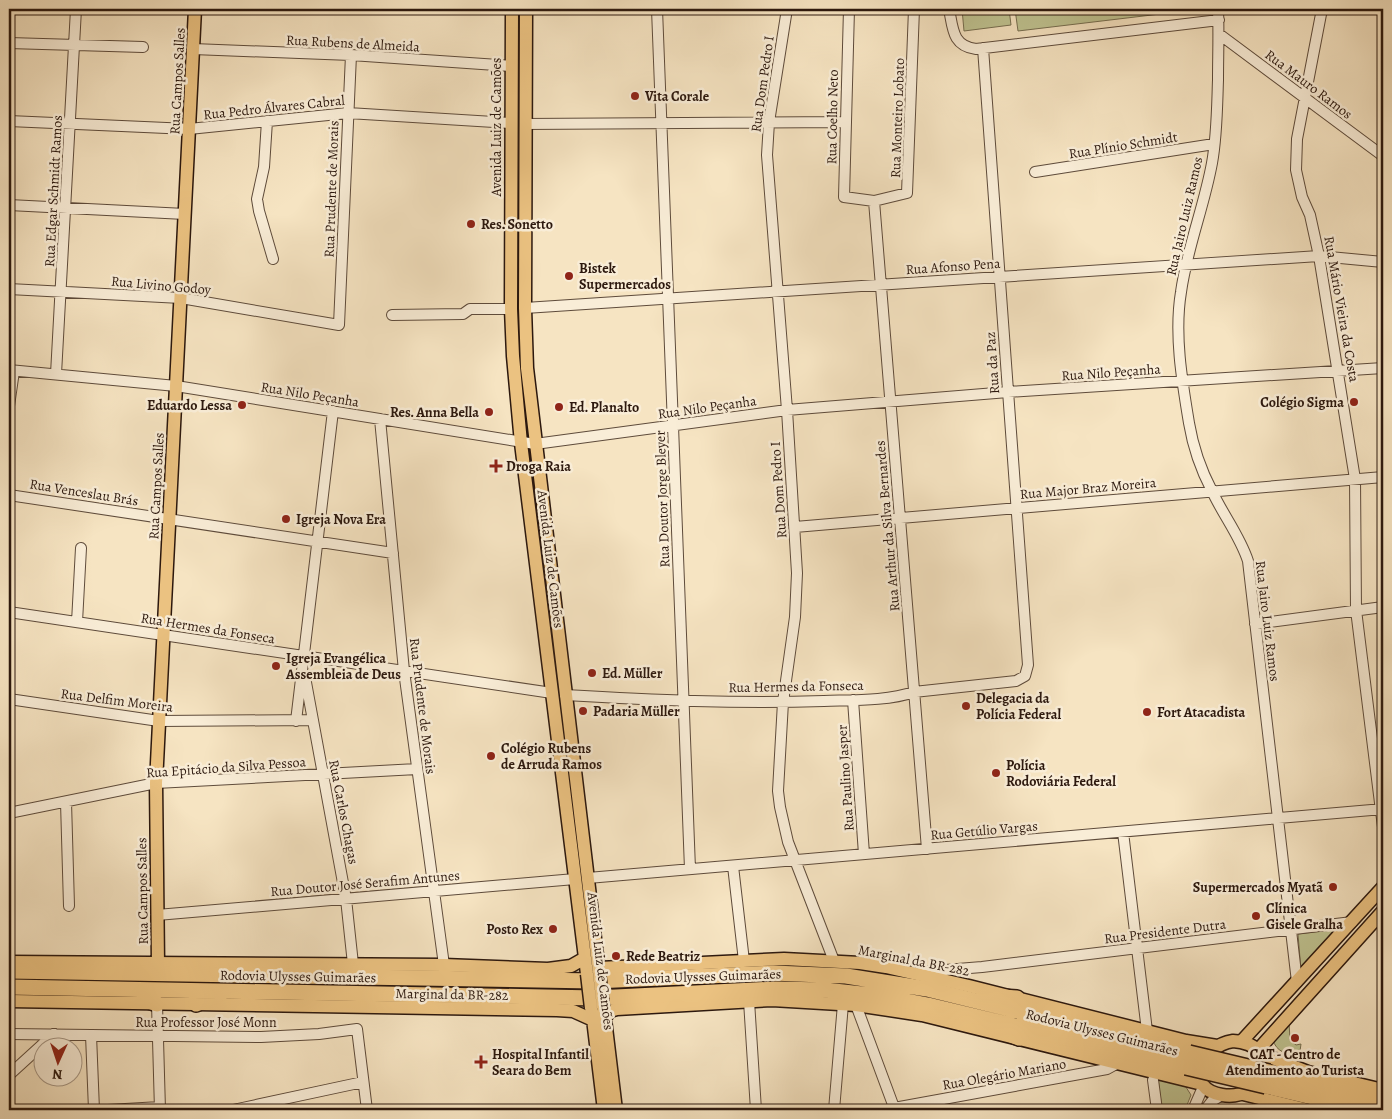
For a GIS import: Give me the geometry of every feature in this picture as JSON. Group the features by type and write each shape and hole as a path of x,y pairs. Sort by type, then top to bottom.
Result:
{"highway":[{"path":"29,971 76,963"},
{"path":"191,964 238,975"},
{"name":"Rodovia Ulysses Guimarães","path":"9,971 594,981 797,973 870,979 956,996 1187,1060"},
{"name":"Rodovia Ulysses Guimarães","path":"9,987 596,998 802,988 847,991 928,1005 1268,1079 1383,1100"},
{"path":"114,989 157,1004"},
{"path":"196,1004 226,991"},
{"path":"956,996 980,995 1017,998"},
{"path":"964,1014 1019,1038"},
{"name":"Rodovia Ulysses Guimarães","path":"1268,1079 1368,1110"}],"main road":[{"name":"Rua Campos Salles","path":"158,964 156,783 195,9"},
{"name":"Avenida Luiz de Camões","path":"512,9 511,309 513,356 528,443 595,971 604,1110"},
{"name":"Avenida Luiz de Camões","path":"526,9 525,308 528,443"},
{"name":"Avenida Luiz de Camões","path":"582,878 585,958 595,971"},
{"path":"1241,1042 1383,887"},
{"path":"1260,1052 1381,916"},
{"name":"Marginal da BR-282","path":"9,962 444,965 548,969 571,966 585,958"},
{"name":"Marginal da BR-282","path":"595,971 744,961 784,960 860,963 914,973 1217,1046"},
{"path":"598,1013 617,1009 750,1001 792,1000 850,1004 922,1015 1203,1085 1208,1090 1222,1095 1243,1094 1308,1110"},
{"name":"Marginal da BR-282","path":"9,1001 557,1010 598,1013"},
{"name":"Avenida Luiz de Camões","path":"598,1013 616,1110"},
{"path":"1203,1085 1200,1072 1208,1053 1225,1042 1241,1042 1251,1044 1260,1052 1301,1070 1383,1090"},
{"path":"1243,1094 1252,1089 1263,1075 1265,1063 1260,1052"}],"street":[{"name":"Rua Edgar Schmidt Ramos","path":"56,374 76,9"},
{"name":"Rua Doutor Jorge Bleyer","path":"657,9 690,869"},
{"name":"Rua Dom Pedro I","path":"787,9 769,122 767,155 795,527 797,596 783,702 778,791 783,824 834,961"},
{"name":"Rua Coelho Neto","path":"849,9 844,197 874,201"},
{"name":"Rua Monteiro Lobato","path":"874,201 908,193 914,9"},
{"path":"949,9 958,42 970,48 1219,20"},
{"name":"Rua Jairo Luiz Ramos","path":"1218,9 1219,34 1214,144 1208,184 1186,264 1179,312 1183,381 1189,424 1201,467 1212,492 1243,548 1250,574 1297,982"},
{"name":"Rua Mário Vieira da Costa","path":"1322,9 1297,139 1296,170 1300,191 1310,215 1319,256 1339,370 1355,479 1356,610 1383,827"},
{"name":"Rua Mauro Ramos","path":"1219,34 1383,156"},
{"path":"9,42 143,47"},
{"name":"Rua da Paz","path":"983,48 1028,665 1025,676"},
{"name":"Rua Rubens de Almeida","path":"193,49 351,55 512,66"},
{"name":"Rua Prudente de Morais","path":"339,325 351,55"},
{"name":"Rua Pedro Álvares Cabral","path":"9,121 189,130 348,113 511,123"},
{"path":"267,121 264,167 257,199 273,259"},
{"path":"525,124 846,122"},
{"name":"Rua Plínio Schmidt","path":"1035,172 1214,144"},
{"name":"Rua Arthur da Silva Bernardes","path":"874,201 927,849"},
{"path":"9,206 185,214"},
{"name":"Rua Afonso Pena","path":"525,308 1319,256 1383,262"},
{"name":"Rua Livino Godoy","path":"9,289 181,298 339,325"},
{"path":"392,315 463,314 470,308 511,309"},
{"name":"Rua Nilo Peçanha","path":"12,370 176,386 528,443 787,410 1008,392 1383,368"},
{"path":"9,406 12,370"},
{"path":"296,720 333,411"},
{"name":"Rua Prudente de Morais","path":"380,419 404,671 444,965"},
{"name":"Rua Major Braz Moreira","path":"795,527 1383,477"},
{"name":"Rua Venceslau Brás","path":"9,495 393,553"},
{"path":"76,622 81,548"},
{"path":"1255,624 1383,607"},
{"name":"Rua Hermes da Fonseca","path":"9,612 164,635 303,661 404,671 559,694 683,701 783,702 853,700 902,696 914,692 1016,681 1025,676"},
{"name":"Rua Carlos Chagas","path":"303,661 346,899 353,964"},
{"name":"Rua Delfim Moreira","path":"9,699 159,722 313,720"},
{"name":"Rua Paulino Jasper","path":"853,700 864,854"},
{"name":"Rua Epitácio da Silva Pessoa","path":"9,814 156,783 417,769"},
{"path":"66,802 69,906"},
{"name":"Rua Getúlio Vargas","path":"582,878 1382,810"},
{"path":"1124,832 1148,1030"},
{"path":"733,866 744,961"},
{"name":"Rua Doutor José Serafim Antunes","path":"158,915 582,878"},
{"name":"Rua Presidente Dutra","path":"914,973 982,967 1352,922"},
{"path":"969,986 971,974 982,967"},
{"path":"750,1001 756,1110"},
{"path":"108,1110 160,1109 157,1004"},
{"path":"850,1004 894,1109"},
{"path":"834,1110 850,1004"},
{"name":"Rua Professor José Monn","path":"9,1034 286,1037 357,1029 363,1082"},
{"path":"9,1075 54,1034"},
{"path":"91,1035 94,1110"},
{"name":"Rua Olegário Mariano","path":"894,1109 1107,1069 1118,1063"},
{"path":"1154,1080 1157,1110"},
{"path":"233,1110 363,1082 367,1110"},
{"path":"1193,1110 1203,1085"},
{"path":"1205,1110 1212,1101 1222,1095"}],"green space":[{"path":"516,9 519,9 518,320 525,431 517,371"},
{"path":"962,9 1009,9 1011,25 964,31"},
{"path":"1015,9 1202,9 1018,31"},
{"path":"528,459 530,460 540,514 581,864 572,817"},
{"path":"1338,929 1301,971 1298,934"},
{"path":"1289,1022 1290,1040 1296,1045 1301,1044 1299,1058 1279,1050 1274,1043 1273,1039"},
{"path":"1158,1078 1184,1084 1191,1095 1185,1110 1162,1110"}],"place":[{"name":"Vita Corale","path":"635,96"},
{"name":"Res. Sonetto","path":"471,224"},
{"name":"Bistek Supermercados","path":"569,276"},
{"name":"Colégio Sigma","path":"1354,402"},
{"name":"Eduardo Lessa","path":"242,405"},
{"name":"Ed. Planalto","path":"559,407"},
{"name":"Res. Anna Bella","path":"489,412"},
{"name":"Droga Raia","path":"496,466"},
{"name":"Igreja Nova Era","path":"286,519"},
{"name":"Igreja Evangélica Assembleia de Deus","path":"276,666"},
{"name":"Ed. Müller","path":"592,673"},
{"name":"Delegacia da Polícia Federal","path":"966,706"},
{"name":"Padaria Müller","path":"583,711"},
{"name":"Fort Atacadista","path":"1147,712"},
{"name":"Colégio Rubens de Arruda Ramos","path":"491,756"},
{"name":"Polícia Rodoviária Federal","path":"996,773"},
{"name":"Supermercados Myatã","path":"1333,887"},
{"name":"Clínica Gisele Gralha","path":"1256,916"},
{"name":"Posto Rex","path":"553,929"},
{"name":"Rede Beatriz","path":"616,956"},
{"name":"CAT - Centro de Atendimento ao Turista","path":"1295,1038"},
{"name":"Hospital Infantil Seara do Bem","path":"481,1062"}]}
